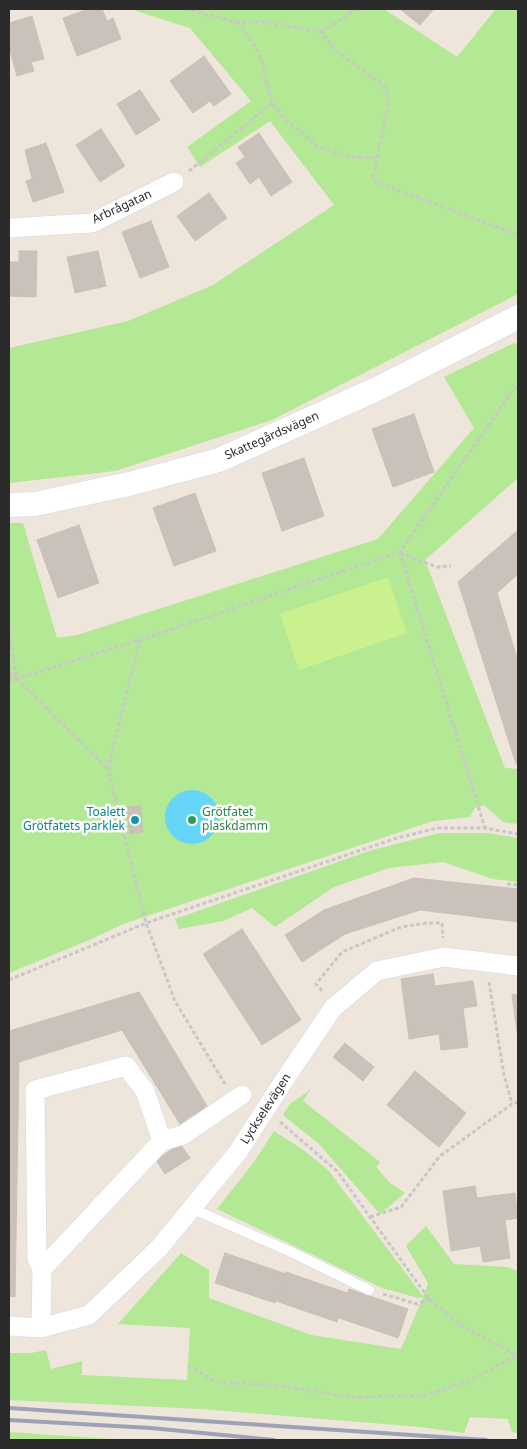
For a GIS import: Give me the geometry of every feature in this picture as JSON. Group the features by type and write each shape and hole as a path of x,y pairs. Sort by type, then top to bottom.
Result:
{"street":[{"name":"Arbrågatan","path":"9,228 92,223 174,182"},
{"name":"Skattegårdsvägen","path":"9,505 35,504 121,486 219,460 379,388 518,316"},
{"name":"Lyckselevägen","path":"9,1326 41,1328 89,1314 159,1248 238,1152 333,1008 377,971 444,957 518,966"},
{"path":"41,1328 42,1269 36,1259 35,1090 126,1066 145,1091 162,1141"},
{"path":"42,1269 162,1141 183,1136 242,1095"}],"lane":[{"path":"193,1209 289,1251 369,1290"}],"path":[{"path":"185,9 237,22 264,22 321,32 336,51 385,87 389,100 373,177 376,182 518,235"},
{"path":"321,32 357,9"},
{"path":"237,22 260,54 272,103 286,120 316,146 348,157 378,158"},
{"path":"174,182 272,103"},
{"path":"9,681 140,640 400,552 513,390 518,386"},
{"path":"400,552 437,567 451,566"},
{"path":"400,552 485,828"},
{"path":"9,627 16,678"},
{"path":"140,640 108,769 146,923 175,1000 223,1083 242,1095"},
{"path":"9,673 108,769"},
{"path":"9,980 146,923 394,839 437,828 485,828 518,834"},
{"path":"507,884 518,885"},
{"path":"488,974 504,1075 512,1104"},
{"path":"370,1217 401,1207 440,1156 512,1104 518,1102"},
{"path":"274,1118 337,1171 429,1299 464,1327 517,1356"},
{"path":"369,1290 417,1304 429,1299"},
{"path":"188,1366 217,1382 282,1386 350,1397 422,1396 469,1380 517,1356"}],"green space":[{"path":"130,9 384,9 457,57 496,9 518,9 518,294 272,420 115,471 9,483 9,348 128,321 213,285 334,205 270,121 200,167 187,147 251,101 190,28"},
{"path":"514,343 518,344 518,478 425,560 505,768 518,769 518,824 503,822 484,805 475,808 470,817 433,821 123,924 9,973 9,523 23,523 57,638 77,635 378,539 474,428 444,377"},
{"path":"388,577 407,633 299,670 280,614"},
{"path":"440,833 488,833 518,838 518,882 493,879 443,862 389,868 334,887 275,927 252,908 223,921 179,929 175,919 372,850"},
{"path":"310,1090 303,1101 380,1162 376,1167 390,1183 405,1193 380,1214 319,1144 283,1115 290,1104"},
{"path":"274,1131 302,1149 328,1170 423,1296 428,1283 406,1246 426,1226 454,1264 507,1267 518,1271 518,1433 512,1432 508,1419 470,1417 464,1433 420,1427 201,1409 9,1400 9,1353 31,1353 46,1350 51,1369 82,1361 82,1375 187,1380 190,1328 118,1324 181,1253 209,1270 209,1298 311,1335 401,1349 423,1297 418,1298 382,1288 217,1209 254,1162"},
{"path":"9,1432 125,1440 9,1440"}],"water":[{"name":"Grötfatet plaskdamm","path":"187,790 197,790 207,794 215,802 219,817 215,832 207,840 197,844 187,844 177,840 169,832 165,822 165,812 169,802 177,794"}],"building":[{"path":"88,9 102,9 107,21 113,18 121,39 77,56 63,18"},
{"path":"400,9 434,9 420,25"},
{"path":"32,16 44,59 31,62 34,71 17,76 9,47 9,23"},
{"path":"204,56 231,94 214,106 210,101 193,113 170,81"},
{"path":"140,90 160,120 136,135 117,104"},
{"path":"101,129 125,166 100,182 76,145"},
{"path":"259,133 292,182 271,196 259,177 250,184 236,163 245,157 238,147"},
{"path":"46,143 64,192 33,202 26,181 32,179 25,150"},
{"path":"209,193 227,218 195,241 177,216"},
{"path":"151,221 169,267 140,278 122,232"},
{"path":"19,251 37,251 36,297 9,296 9,262 19,262"},
{"path":"98,251 106,286 75,293 67,257"},
{"path":"414,414 434,472 393,487 372,429"},
{"path":"304,458 324,516 282,531 262,473"},
{"path":"195,493 216,551 174,566 153,508"},
{"path":"79,525 99,583 58,598 37,540"},
{"path":"518,530 518,574 497,593 518,661 518,763 516,764 458,582"},
{"name":"Toalett Grötfatets parklek","path":"140,806 143,832 130,834 126,807"},
{"path":"414,878 518,889 518,922 420,910 345,934 302,962 285,935 324,910"},
{"path":"242,929 301,1020 262,1045 203,954"},
{"path":"433,974 435,986 473,981 477,1006 463,1008 468,1047 441,1050 439,1034 409,1039 401,979"},
{"path":"139,992 207,1106 180,1124 122,1030 19,1062 15,1297 9,1296 9,1031"},
{"path":"518,994 518,1039 512,995"},
{"path":"345,1043 374,1067 363,1081 333,1057"},
{"path":"415,1071 466,1113 439,1147 387,1105"},
{"path":"180,1144 190,1158 165,1174 156,1160"},
{"path":"475,1186 477,1198 515,1193 518,1218 505,1220 510,1258 483,1262 480,1246 451,1251 443,1191"},
{"path":"225,1253 286,1274 275,1303 215,1283"},
{"path":"286,1272 347,1293 337,1322 276,1301"},
{"path":"349,1289 408,1309 398,1338 339,1318"}],"railway":[{"path":"9,1408 486,1440"},
{"path":"9,1420 151,1428 274,1440"}],"place":[{"name":"Toalett Grötfatets parklek","path":"135,820"},
{"name":"Grötfatet plaskdamm","path":"192,820"}]}
